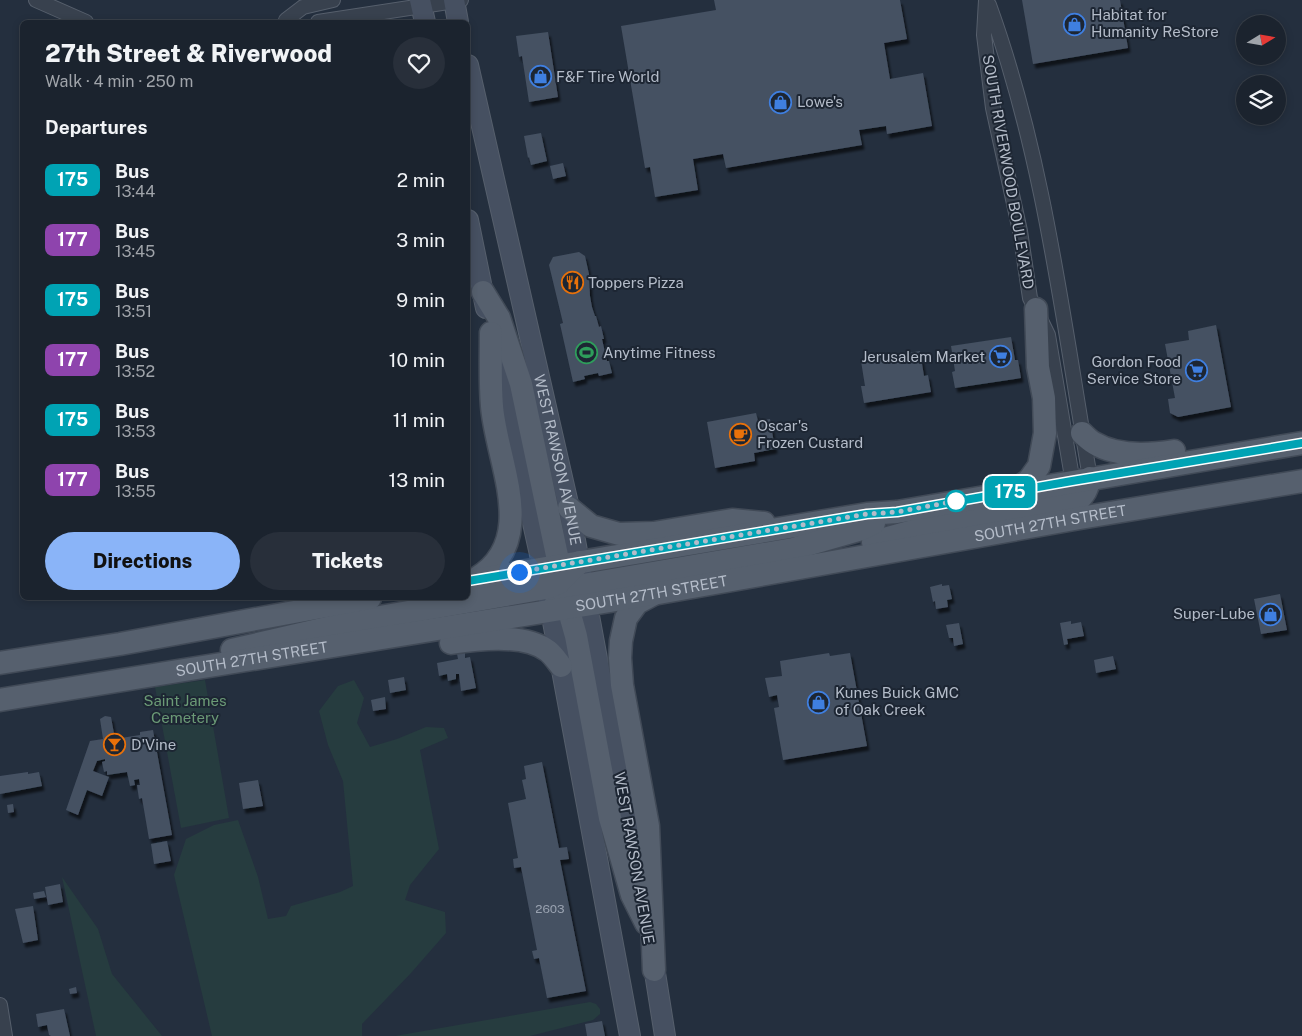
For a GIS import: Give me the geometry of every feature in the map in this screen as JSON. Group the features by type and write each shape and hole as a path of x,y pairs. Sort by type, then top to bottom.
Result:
{"main road":[{"path":"456,0 458,20"},
{"name":"WEST RAWSON AVENUE","path":"470,74 569,508 561,666 630,1036"},
{"name":"WEST RAWSON AVENUE","path":"470,230 491,334 565,586"},
{"path":"483,292 499,318 520,384 565,586 610,818 632,895 646,923"},
{"path":"1013,491 1029,480 1039,466 1045,433 1044,398 1038,367 1036,309"},
{"path":"471,580 488,572 501,557 508,539 510,519 508,482 492,407 491,334"},
{"path":"1082,433 1094,443 1109,449 1129,453 1162,453 1242,440 1302,443"},
{"name":"SOUTH 27TH STREET","path":"0,700 263,659 565,586 800,525 867,514 897,512 1081,479 1302,443"},
{"path":"1269,486 1302,468"},
{"path":"1078,510 1087,489 1081,479"},
{"name":"SOUTH 27TH STREET","path":"471,580 653,594 822,564 1078,510 1302,481"},
{"path":"569,508 591,526 619,534 654,533 732,520 800,525"},
{"path":"161,674 205,656 347,623 793,549 862,529 897,512"},
{"path":"653,594 637,603 626,618 621,641 620,658 622,685 648,826 654,970"},
{"path":"0,663 359,600"},
{"path":"263,659 367,657 478,639 505,639 539,646 548,651 561,666"},
{"name":"WEST RAWSON AVENUE","path":"646,923 665,1036"}],"street":[{"path":"36,0 81,20"},
{"path":"283,20 303,7 333,0"},
{"path":"335,20 422,10 456,0"},
{"name":"SOUTH RIVERWOOD BOULEVARD","path":"986,0 984,35 994,108 1020,231 1030,298 1048,335 1081,479"},
{"name":"SOUTH RIVERWOOD BOULEVARD","path":"986,0 1019,98 1044,212 1082,433 1081,479"},
{"path":"0,1005 5,1036"}],"green space":[{"name":"Saint James Cemetery","path":"205,680 229,818 181,828 155,687"},
{"path":"354,680 364,698 357,723 370,747 397,739 426,727 444,728 448,738 420,750 439,849 410,885 405,900 445,912 446,933 362,1024 362,1036 212,1036 174,875 186,839 214,825 238,820 258,877 268,919 286,916 291,906 340,892 353,886 343,781 328,745 319,711 338,686"},
{"path":"62,877 98,929 112,974 162,1036 96,1036"},
{"path":"590,1002 596,1004 600,1009 600,1014 593,1020 530,1036 395,1036"}],"building":[{"name":"Lowe's","path":"714,0 900,0 907,39 884,43 890,79 923,73 932,126 887,134 886,126 859,130 862,145 726,168 723,154 693,159 698,190 655,197 650,167 645,168 621,26 716,10"},
{"name":"Habitat for Humanity ReStore","path":"1022,0 1120,0 1128,48 1033,64"},
{"name":"F&F Tire World","path":"548,32 558,97 529,102 522,56 519,57 516,36"},
{"path":"541,133 547,161 531,165 524,136"},
{"path":"563,163 566,176 553,179 550,166"},
{"path":"579,252 585,256 589,274 592,307 599,327 601,326 607,361 609,361 612,373 599,376 598,373 584,376 585,379 573,382 560,324 563,323 549,265 553,257"},
{"name":"Gordon Food Service Store","path":"1216,325 1231,407 1178,417 1170,413 1168,399 1175,398 1165,344 1189,340 1188,331"},
{"path":"1011,337 1015,360 1018,360 1021,378 955,388 952,372 955,371 951,346"},
{"path":"920,351 924,376 928,375 931,392 864,403 861,386 865,386 861,361"},
{"name":"Oscar's Frozen Custard","path":"756,413 758,421 770,419 775,449 754,453 755,461 715,468 707,422"},
{"path":"942,584 942,586 949,585 952,599 947,600 948,607 936,609 930,587"},
{"name":"Super-Lube","path":"1280,594 1287,630 1261,634 1254,599"},
{"path":"1071,621 1071,624 1081,622 1084,636 1067,639 1068,644 1064,645 1060,623"},
{"path":"959,623 963,644 954,646 953,638 949,638 946,625"},
{"path":"465,653 465,658 470,657 476,688 461,691 459,674 456,674 456,679 448,681 447,674 439,676 437,663 458,659 457,654"},
{"name":"Kunes Buick GMC of Oak Creek","path":"829,653 830,656 850,653 867,746 783,760 774,708 779,707 777,695 769,697 765,678 782,676 780,661"},
{"path":"1113,656 1116,669 1096,673 1094,660"},
{"path":"404,677 406,690 390,693 388,680"},
{"path":"385,697 386,709 373,711 371,700"},
{"path":"105,716 111,717 115,739 140,735 140,732 153,730 172,835 149,839 142,798 139,799 137,785 140,785 139,779 134,780 135,785 130,786 127,772 107,775 107,771 104,772 102,762 105,759 97,761 93,771 109,777 102,796 87,790 78,815 66,810 90,741 103,739 100,719"},
{"path":"542,762 559,848 567,847 569,859 560,860 586,991 547,998 539,958 534,959 532,951 537,950 521,867 514,868 513,859 518,858 508,803 526,799 522,780 526,779 524,766"},
{"path":"28,772 28,774 39,772 42,786 0,794 0,776"},
{"path":"258,780 263,806 243,809 239,783"},
{"path":"13,804 14,812 8,813 7,805"},
{"path":"167,841 171,861 154,864 151,844"},
{"path":"60,884 63,902 48,905 45,887"},
{"path":"44,891 46,897 34,899 33,893"},
{"path":"33,906 38,940 23,943 15,909"},
{"path":"76,987 77,993 70,994 69,989"},
{"path":"64,1009 70,1036 51,1036 49,1035 47,1025 38,1027 36,1014"},
{"path":"602,1021 605,1036 587,1036 585,1024"}],"bus line":[{"name":"175","path":"470,581 867,514 897,512 1302,443"}],"place":[{"name":"Habitat for Humanity ReStore","path":"1075,24"},
{"name":"F&F Tire World","path":"540,77"},
{"name":"Lowe's","path":"781,102"},
{"name":"Toppers Pizza","path":"572,283"},
{"name":"Anytime Fitness","path":"587,353"},
{"name":"Jerusalem Market","path":"1001,357"},
{"name":"Gordon Food Service Store","path":"1197,371"},
{"name":"Oscar's Frozen Custard","path":"741,435"},
{"name":"Super-Lube","path":"1271,614"},
{"name":"Kunes Buick GMC of Oak Creek","path":"819,702"},
{"name":"D'Vine","path":"115,745"}],"route":[{"path":"519,572 956,501"}]}
